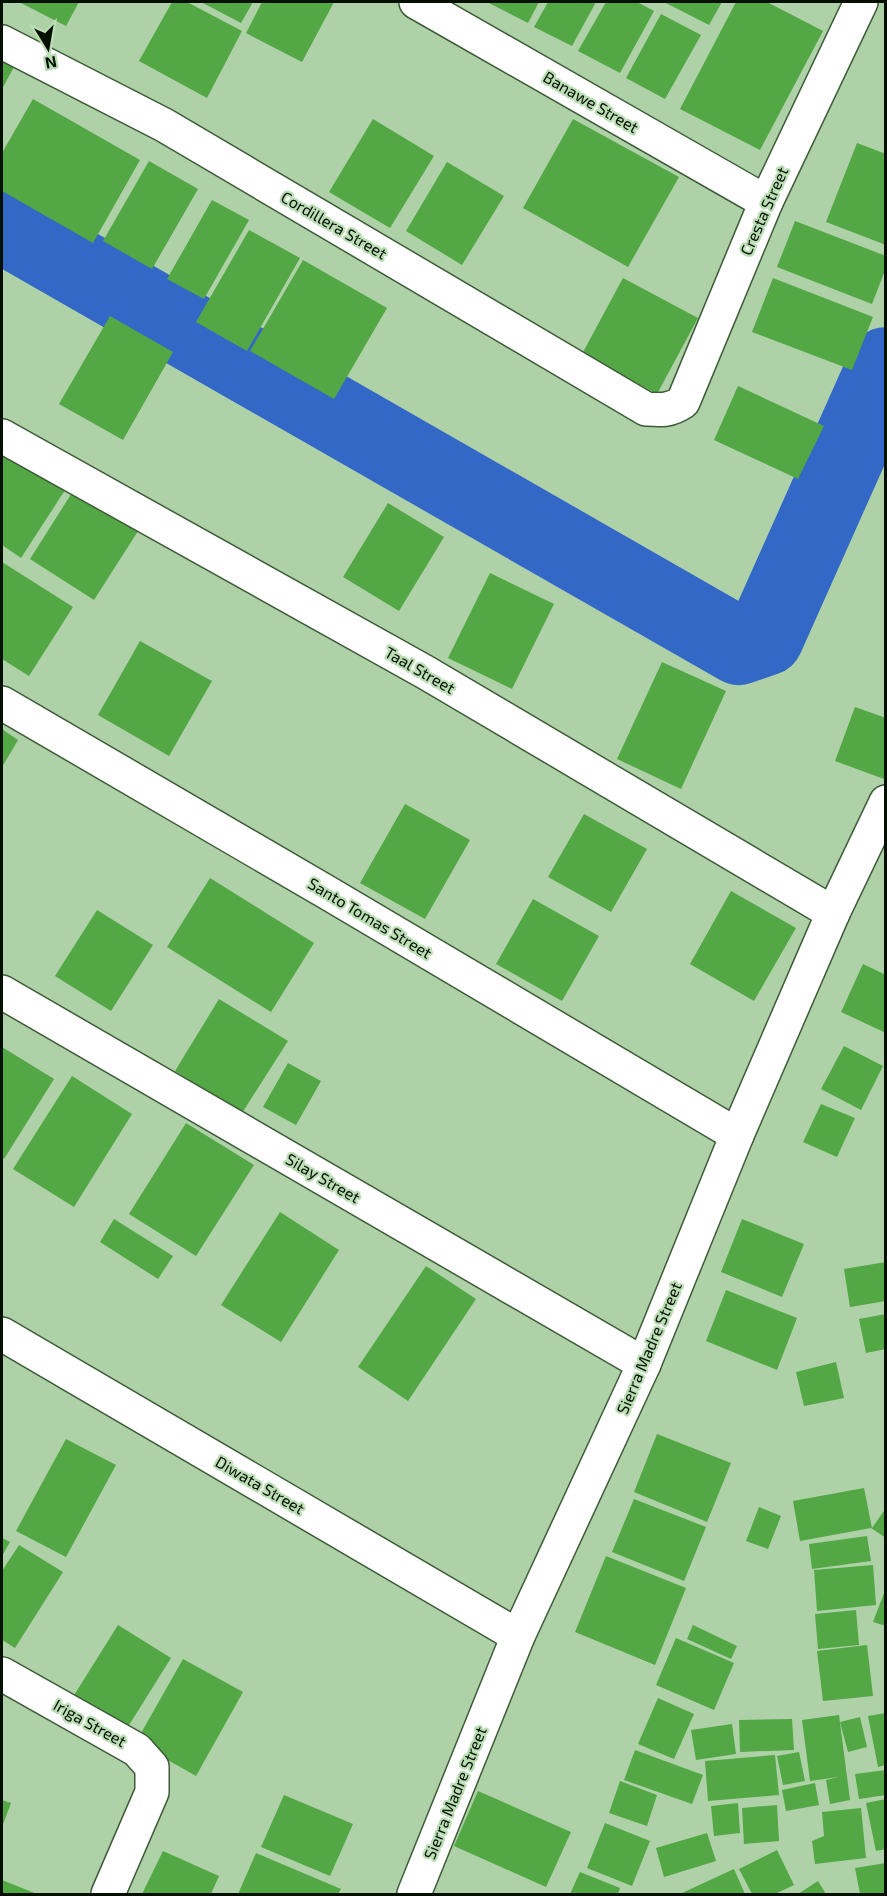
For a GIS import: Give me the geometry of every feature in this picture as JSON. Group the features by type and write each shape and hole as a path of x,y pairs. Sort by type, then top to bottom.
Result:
{"street":[{"name":"Banawe Street","path":"416,2 766,202"},
{"name":"Cresta Street","path":"663,411 683,402 766,202 858,3"},
{"name":"Cordillera Street","path":"2,42 164,125 646,409 663,411"},
{"name":"Taal Street","path":"2,436 425,672 833,913"},
{"name":"Santo Tomas Street","path":"2,703 328,892 737,1135"},
{"name":"Sierra Madre Street","path":"414,1894 518,1636 644,1364 737,1135 833,913 885,802"},
{"name":"Silay Street","path":"2,992 644,1364"},
{"name":"Diwata Street","path":"2,1334 518,1636"},
{"name":"Iriga Street","path":"2,1674 137,1750 152,1767 152,1792 108,1894"}],"building":[{"path":"19,2 79,2 66,26"},
{"path":"172,2 187,2 242,31 207,98 139,61"},
{"path":"201,2 253,2 241,23"},
{"path":"262,2 334,2 302,62 246,33"},
{"path":"487,2 539,2 528,23"},
{"path":"548,2 596,2 572,46 534,27"},
{"path":"606,2 637,2 654,11 620,73 578,51"},
{"path":"664,2 722,2 709,25"},
{"path":"736,2 767,2 823,31 760,150 680,109"},
{"path":"661,14 701,35 665,99 626,78"},
{"path":"2,45 20,56 2,89"},
{"path":"33,99 140,160 93,243 2,191 2,153"},
{"path":"373,119 434,156 390,228 329,192"},
{"path":"573,119 679,177 628,267 523,208"},
{"path":"857,143 886,154 886,245 826,222"},
{"path":"149,161 198,189 152,269 103,241"},
{"path":"447,162 504,196 462,265 406,231"},
{"path":"212,200 249,220 204,299 167,279"},
{"path":"795,221 886,256 886,268 872,304 777,267"},
{"path":"249,230 300,258 247,351 196,322"},
{"path":"303,260 387,308 334,399 250,351"},
{"path":"623,278 698,318 657,394 582,354"},
{"path":"773,278 873,317 852,370 752,332"},
{"path":"110,316 173,352 123,440 59,404"},
{"path":"738,386 824,426 798,479 714,440"},
{"path":"2,448 67,487 21,558 2,545"},
{"path":"75,488 140,528 94,600 30,559"},
{"path":"388,503 444,537 399,611 343,577"},
{"path":"2,562 73,607 29,676 2,659"},
{"path":"490,573 554,604 512,689 448,658"},
{"path":"140,641 212,681 169,756 98,715"},
{"path":"662,662 726,691 681,789 617,759"},
{"path":"855,707 886,718 884,779 835,761"},
{"path":"2,729 18,740 2,767"},
{"path":"405,804 470,840 425,919 360,883"},
{"path":"584,814 647,849 611,912 548,877"},
{"path":"210,878 314,943 271,1012 167,947"},
{"path":"731,891 796,928 754,1001 690,964"},
{"path":"533,899 599,936 562,1001 496,964"},
{"path":"97,910 153,945 111,1011 55,976"},
{"path":"863,964 886,975 886,1033 841,1012"},
{"path":"219,999 288,1041 242,1113 175,1071"},
{"path":"844,1046 883,1066 861,1110 821,1089"},
{"path":"2,1047 54,1079 4,1159 2,1157"},
{"path":"288,1063 321,1081 296,1125 263,1107"},
{"path":"72,1076 132,1114 74,1207 13,1169"},
{"path":"821,1104 855,1118 837,1157 803,1142"},
{"path":"186,1123 254,1165 196,1256 129,1214"},
{"path":"280,1212 339,1250 281,1342 221,1305"},
{"path":"114,1219 173,1256 158,1279 100,1242"},
{"path":"742,1219 804,1244 782,1297 721,1272"},
{"path":"886,1262 886,1301 850,1307 844,1269"},
{"path":"426,1266 476,1299 408,1401 358,1367"},
{"path":"726,1290 797,1318 777,1370 706,1341"},
{"path":"886,1314 886,1349 866,1353 859,1319"},
{"path":"836,1362 844,1398 804,1406 796,1372"},
{"path":"657,1434 731,1463 707,1522 634,1492"},
{"path":"66,1439 116,1465 66,1557 16,1531"},
{"path":"864,1488 872,1528 886,1508 886,1538 871,1528 800,1541 793,1501"},
{"path":"634,1499 706,1527 684,1581 612,1552"},
{"path":"759,1507 781,1516 768,1549 746,1541"},
{"path":"867,1536 871,1561 812,1569 809,1544"},
{"path":"2,1538 10,1542 2,1556"},
{"path":"19,1545 63,1572 15,1648 2,1640 2,1571"},
{"path":"606,1556 686,1588 655,1665 575,1632"},
{"path":"873,1565 876,1605 817,1611 814,1570"},
{"path":"886,1588 886,1626 873,1622"},
{"path":"856,1610 859,1645 818,1649 815,1614"},
{"path":"118,1625 171,1658 126,1730 73,1697"},
{"path":"693,1625 737,1646 731,1659 687,1639"},
{"path":"676,1638 734,1663 714,1710 656,1685"},
{"path":"867,1645 873,1696 823,1701 817,1651"},
{"path":"183,1659 243,1692 196,1776 136,1742"},
{"path":"658,1698 694,1714 674,1759 638,1744"},
{"path":"886,1713 886,1765 878,1767 868,1716"},
{"path":"839,1715 850,1800 830,1804 826,1780 838,1777 810,1781 802,1720"},
{"path":"860,1717 867,1747 848,1752 840,1722"},
{"path":"792,1719 794,1750 740,1752 739,1720"},
{"path":"732,1724 736,1754 696,1760 691,1730"},
{"path":"635,1750 703,1775 692,1804 624,1780"},
{"path":"799,1752 805,1781 783,1785 777,1756"},
{"path":"775,1755 779,1795 708,1801 705,1761"},
{"path":"886,1770 886,1795 859,1799 855,1774"},
{"path":"620,1781 657,1795 647,1826 609,1813"},
{"path":"815,1783 819,1805 786,1811 782,1790"},
{"path":"478,1791 571,1832 546,1887 454,1846"},
{"path":"284,1795 353,1824 330,1876 261,1847"},
{"path":"886,1799 886,1849 876,1851 866,1803"},
{"path":"2,1800 11,1803 2,1827"},
{"path":"738,1803 740,1833 714,1836 711,1806"},
{"path":"777,1805 779,1841 744,1844 742,1808"},
{"path":"861,1808 866,1858 815,1864 812,1841 824,1836 822,1812"},
{"path":"605,1823 650,1841 632,1886 587,1868"},
{"path":"707,1833 716,1861 664,1877 656,1848"},
{"path":"777,1850 794,1885 775,1894 752,1894 739,1869"},
{"path":"163,1851 219,1876 211,1894 142,1894"},
{"path":"256,1853 341,1889 338,1894 238,1894"},
{"path":"886,1863 886,1894 860,1894 855,1868"},
{"path":"734,1869 745,1894 682,1893"},
{"path":"580,1872 620,1888 618,1894 570,1894"},
{"path":"2,1880 37,1894 2,1894"},
{"path":"818,1881 826,1894 798,1894"}],"waterway":[{"path":"2,224 739,646 765,637 886,366"}]}
